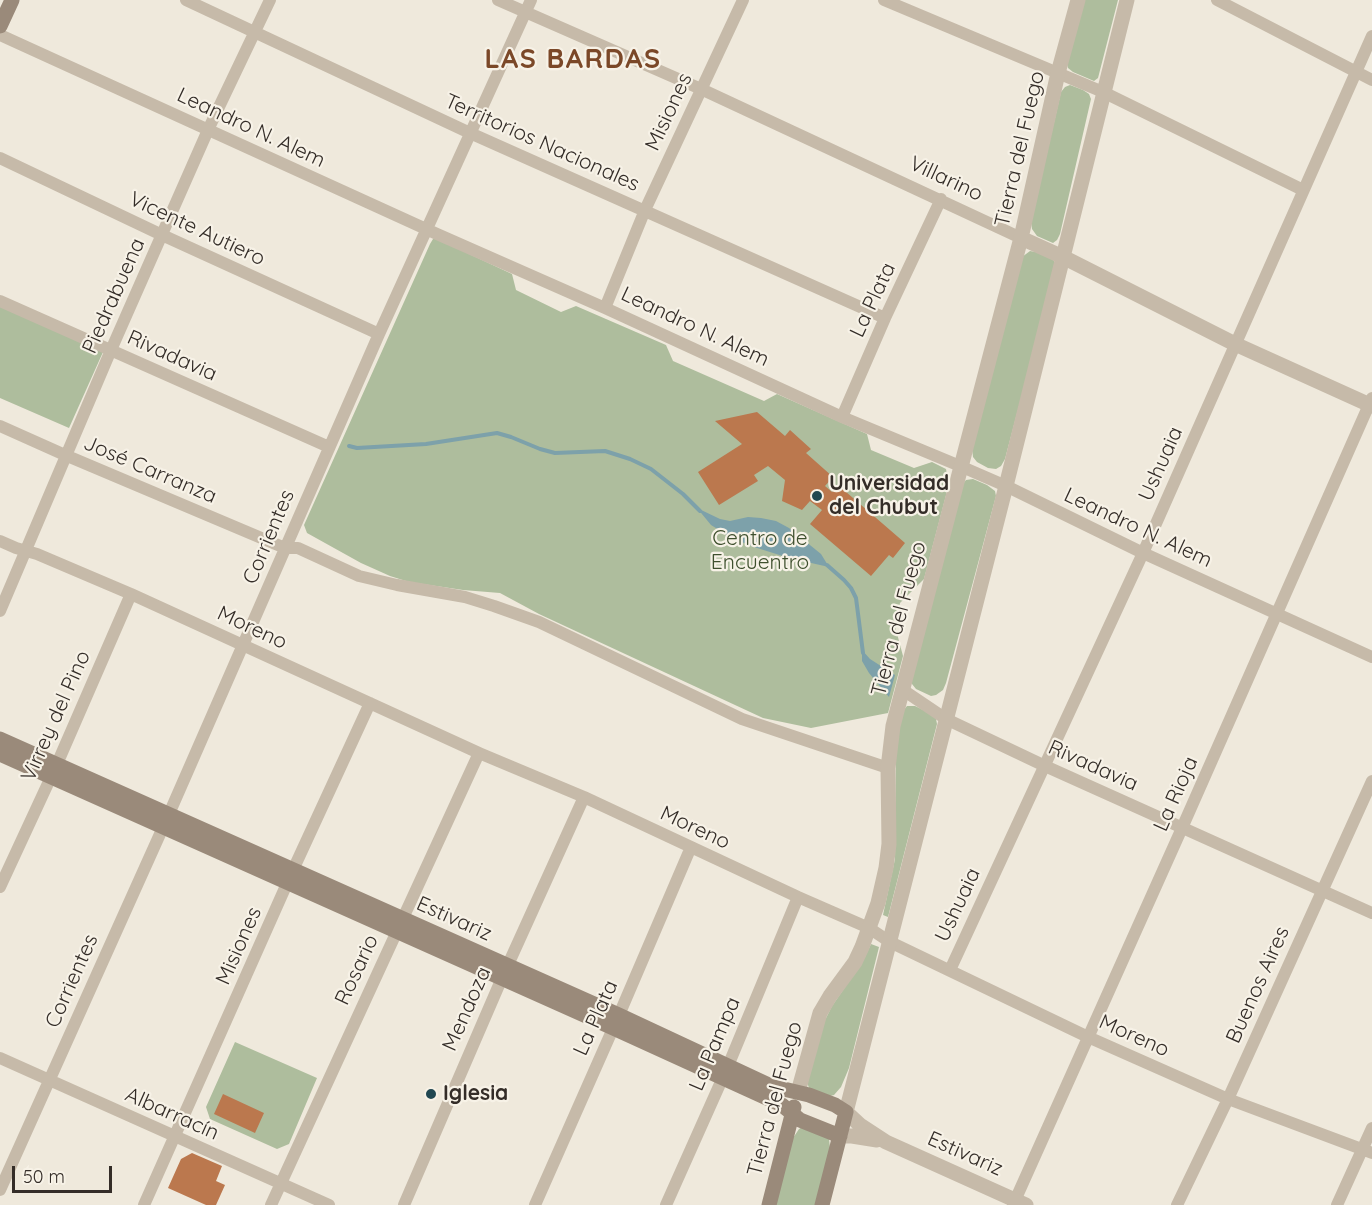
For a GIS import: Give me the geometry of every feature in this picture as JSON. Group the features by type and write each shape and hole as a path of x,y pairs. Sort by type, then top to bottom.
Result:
{"main road":[{"path":"0,26 12,0"},
{"name":"Estivariz","path":"0,739 54,770 725,1072 782,1105 800,1120 840,1136"},
{"name":"Estivariz","path":"0,754 54,770"},
{"name":"Estivariz","path":"725,1072 809,1095 846,1112"},
{"name":"Tierra del Fuego","path":"769,1205 798,1092"},
{"path":"822,1205 846,1112"}],"street":[{"name":"Territorios Nacionales","path":"186,0 470,133 885,318"},
{"name":"Piedrabuena","path":"0,611 27,551 65,455 208,130 270,0"},
{"name":"Villarino","path":"498,0 701,89 941,199 1063,257 1235,344 1371,403"},
{"name":"Corrientes","path":"0,1190 166,820 379,334 531,0"},
{"name":"Misiones","path":"605,308 645,210 742,0"},
{"path":"884,0 1103,92 1304,190"},
{"name":"Tierra del Fuego","path":"798,1092 820,1013 855,962 878,903 889,844 888,768 893,726 1021,238 1058,73 1078,0"},
{"path":"846,1112 1127,0"},
{"path":"1217,0 1372,80"},
{"name":"Leandro N. Alem","path":"0,35 842,417 1006,486 1143,553 1372,657"},
{"name":"Ushuaia","path":"950,970 1143,553 1372,36"},
{"name":"Vicente Autiero","path":"0,158 379,334"},
{"name":"La Plata","path":"842,417 941,199"},
{"name":"Rivadavia","path":"0,301 329,447"},
{"name":"La Rioja","path":"1018,1203 1088,1037 1371,403"},
{"name":"José Carranza","path":"0,426 285,548 298,548 359,576 465,597 505,610 549,627 742,719 888,768"},
{"name":"Moreno","path":"0,541 37,554 131,594 479,753 584,797 869,928 890,942 1088,1037 1228,1099 1368,1151"},
{"name":"Virrey del Pino","path":"0,887 131,594"},
{"name":"Rivadavia","path":"903,690 946,719 1372,913"},
{"name":"Misiones","path":"144,1205 370,703"},
{"name":"Rosario","path":"271,1205 479,753"},
{"name":"Buenos Aires","path":"1177,1205 1228,1099 1372,781"},
{"name":"Mendoza","path":"404,1205 584,797"},
{"name":"La Plata","path":"535,1205 691,847"},
{"name":"La Pampa","path":"666,1205 725,1072 798,897"},
{"name":"Albarracín","path":"0,1058 329,1205"},
{"name":"Estivariz","path":"846,1112 860,1125 886,1142 1018,1203"},
{"path":"1337,1205 1368,1151 1372,1128"},
{"name":"Estivariz","path":"840,1136 886,1142"}],"green space":[{"path":"1084,0 1118,0 1098,78 1094,81 1073,72 1067,64"},
{"path":"1070,85 1089,94 1091,99 1060,234 1053,243 1037,236 1032,229 1031,222 1061,92"},
{"name":"Centro de Encuentro","path":"433,239 512,274 516,290 561,312 576,306 666,345 673,361 764,401 777,394 867,434 871,450 914,468 932,462 946,469 949,484 924,579 900,603 895,626 903,656 888,713 811,728 763,718 539,614 500,593 409,582 361,563 307,533 304,525"},
{"path":"1030,251 1053,259 1056,265 1005,459 996,469 988,468 977,462 973,457 972,449 1022,257"},
{"path":"0,306 103,352 69,428 0,398"},
{"path":"973,479 987,485 995,491 996,496 946,683 943,690 931,696 916,689 912,684 912,676 962,485 966,480"},
{"path":"907,706 915,706 932,714 937,724 888,917 883,915 895,859 896,747 902,712"},
{"path":"871,944 879,947 849,1068 841,1087 834,1095 826,1097 809,1088 807,1082 823,1024 832,1006 863,961"},
{"path":"235,1042 317,1078 289,1144 277,1149 210,1119 206,1107"},
{"path":"807,1124 829,1139 830,1148 815,1205 776,1205 793,1138 799,1129"}],"water":[{"path":"697,508 720,519 730,521 748,517 776,521 789,528 821,554 829,567 789,558 732,538 711,525"},
{"path":"862,650 870,659 895,675 889,697 862,661"}],"building":[{"name":"Universidad del Chubut","path":"757,412 785,436 790,430 811,449 806,453 833,477 825,486 832,492 838,485 905,543 893,558 889,555 871,576 810,524 822,510 810,501 802,510 782,501 785,480 768,466 754,475 758,481 719,505 698,472 742,444 715,421"},
{"path":"223,1094 264,1113 255,1133 214,1114"},
{"path":"192,1153 222,1166 216,1181 225,1185 216,1205 206,1205 168,1188 181,1159"}],"waterway":[{"path":"349,446 357,448 426,444 497,433 555,453 605,451 651,469 683,494 700,511"},
{"path":"827,565 844,580 856,598 863,653"}],"place":[{"name":"Universidad del Chubut","path":"817,496"},
{"name":"Iglesia","path":"431,1094"}],"district":[{"name":"LAS BARDAS","path":"573,60"}]}
